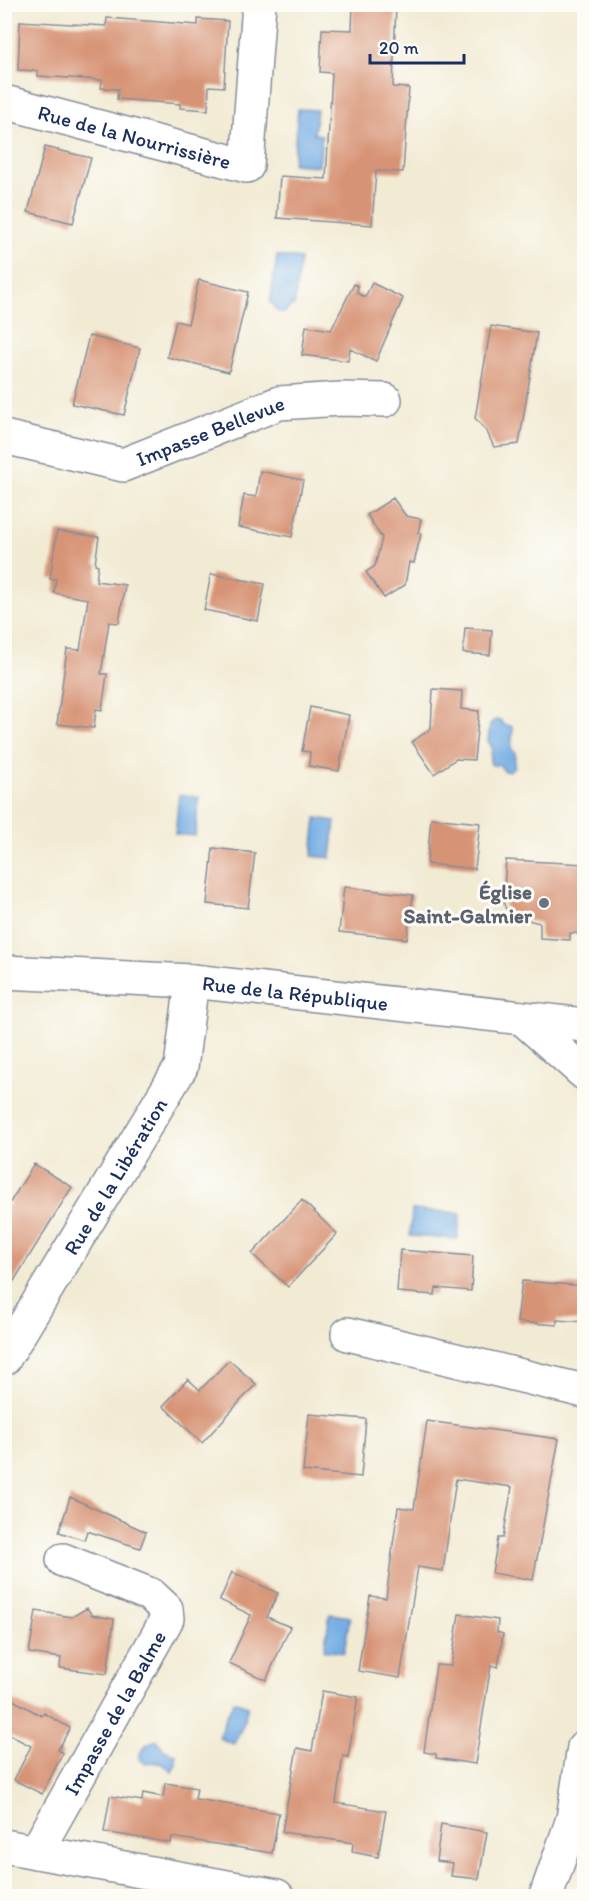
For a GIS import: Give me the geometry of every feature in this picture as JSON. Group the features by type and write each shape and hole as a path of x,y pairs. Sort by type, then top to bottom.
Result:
{"street":[{"name":"Rue de la Nourrissière","path":"4,102 248,166 259,4"},
{"name":"Impasse Bellevue","path":"4,437 123,465 279,403 341,399 385,400"},
{"name":"Rue de la République","path":"4,972 192,981 585,1025"},
{"name":"Rue de la Libération","path":"4,1359 181,1067 192,981"},
{"path":"522,1018 585,1073"},
{"path":"348,1334 585,1390"},
{"name":"Impasse de la Balme","path":"20,1849 166,1619 166,1609 151,1595 63,1560"},
{"path":"546,1896 573,1819 585,1747"},
{"path":"20,1849 209,1890 277,1896"}],"water":[{"path":"298,109 317,110 314,134 322,135 319,166 293,164"},
{"path":"277,256 300,259 294,306 284,313 277,311 273,303 270,303"},
{"path":"495,720 500,720 504,725 511,726 513,729 511,748 515,753 514,767 509,771 504,771 500,765 492,765 490,762 492,747 488,741 490,724"},
{"path":"179,795 199,797 195,836 175,834"},
{"path":"316,818 335,821 331,858 312,856"},
{"path":"412,1210 460,1213 458,1239 410,1236"},
{"path":"330,1614 350,1617 344,1653 324,1650"},
{"path":"234,1701 248,1706 243,1725 234,1744 219,1738"},
{"path":"157,1740 168,1752 176,1755 176,1764 172,1772 160,1763 145,1763 139,1759 145,1747"}],"building":[{"path":"353,4 396,4 393,87 409,88 403,172 376,171 372,225 277,218 280,176 326,179 332,73 320,72 322,29 352,30"},
{"path":"107,18 198,25 198,19 228,21 224,87 209,86 208,110 180,108 180,104 117,99 118,89 101,88 102,80 38,76 38,71 18,70 20,21 106,26"},
{"path":"45,147 91,158 73,223 28,212"},
{"path":"199,280 248,292 229,372 167,357 176,321 188,324"},
{"path":"372,283 403,298 376,361 350,349 348,361 302,355 306,326 331,330 354,284 358,286 357,293 365,297"},
{"path":"491,326 537,333 519,444 494,447 487,432 475,418"},
{"path":"89,336 140,348 124,415 72,404"},
{"path":"260,471 303,480 292,537 238,527 244,495 256,497"},
{"path":"393,498 406,516 421,519 418,533 421,534 414,563 409,562 405,585 384,598 366,572 375,566 382,538 367,515"},
{"path":"57,531 99,537 95,564 98,565 96,581 125,585 119,623 109,622 101,674 107,674 102,710 96,709 94,728 57,724 67,649 80,650 88,599 54,593 56,579 50,579"},
{"path":"211,574 265,584 258,621 204,610"},
{"path":"465,628 492,630 490,655 463,653"},
{"path":"433,689 462,691 461,709 479,711 474,760 456,759 434,774 412,742 431,728"},
{"path":"310,707 349,715 339,771 309,766 310,752 302,751"},
{"path":"431,818 480,823 475,869 427,864"},
{"path":"213,848 255,853 248,908 207,904"},
{"name":"Église Saint-Galmier","path":"506,860 585,864 585,934 570,933 570,940 540,938 540,923 509,913 503,900"},
{"path":"344,887 413,895 407,939 339,932"},
{"path":"34,1164 72,1187 4,1297 4,1212"},
{"path":"302,1200 337,1234 288,1287 252,1254"},
{"path":"400,1250 473,1256 471,1291 436,1288 435,1295 397,1292"},
{"path":"522,1281 585,1286 585,1322 557,1320 557,1325 517,1322"},
{"path":"229,1360 256,1384 202,1443 163,1406 188,1379 200,1390"},
{"path":"309,1414 366,1419 361,1477 303,1471"},
{"path":"427,1421 559,1439 533,1580 492,1573 498,1538 503,1538 512,1487 456,1479 443,1571 418,1567 400,1678 358,1671 370,1596 386,1598 398,1507 414,1509"},
{"path":"70,1497 146,1532 140,1548 87,1531 84,1540 59,1532"},
{"path":"232,1572 278,1593 267,1617 290,1627 266,1680 229,1663 251,1615 220,1600"},
{"path":"87,1608 92,1615 114,1619 107,1674 60,1668 61,1658 29,1653 36,1611 72,1617"},
{"path":"459,1614 498,1620 497,1632 503,1634 498,1667 491,1665 475,1764 436,1758 436,1754 424,1752 436,1665 451,1666"},
{"path":"322,1691 358,1697 348,1757 343,1756 336,1803 386,1811 378,1857 352,1852 353,1843 282,1832 297,1748 312,1751"},
{"path":"4,1695 70,1728 58,1750 63,1753 42,1794 14,1780 31,1746 4,1732"},
{"path":"165,1783 197,1788 195,1799 279,1813 272,1853 172,1837 171,1843 104,1832 110,1796 142,1801 143,1793 163,1797"},
{"path":"441,1824 487,1832 479,1879 451,1876 453,1863 436,1861"}],"place":[{"name":"Église Saint-Galmier","path":"544,903"}]}
